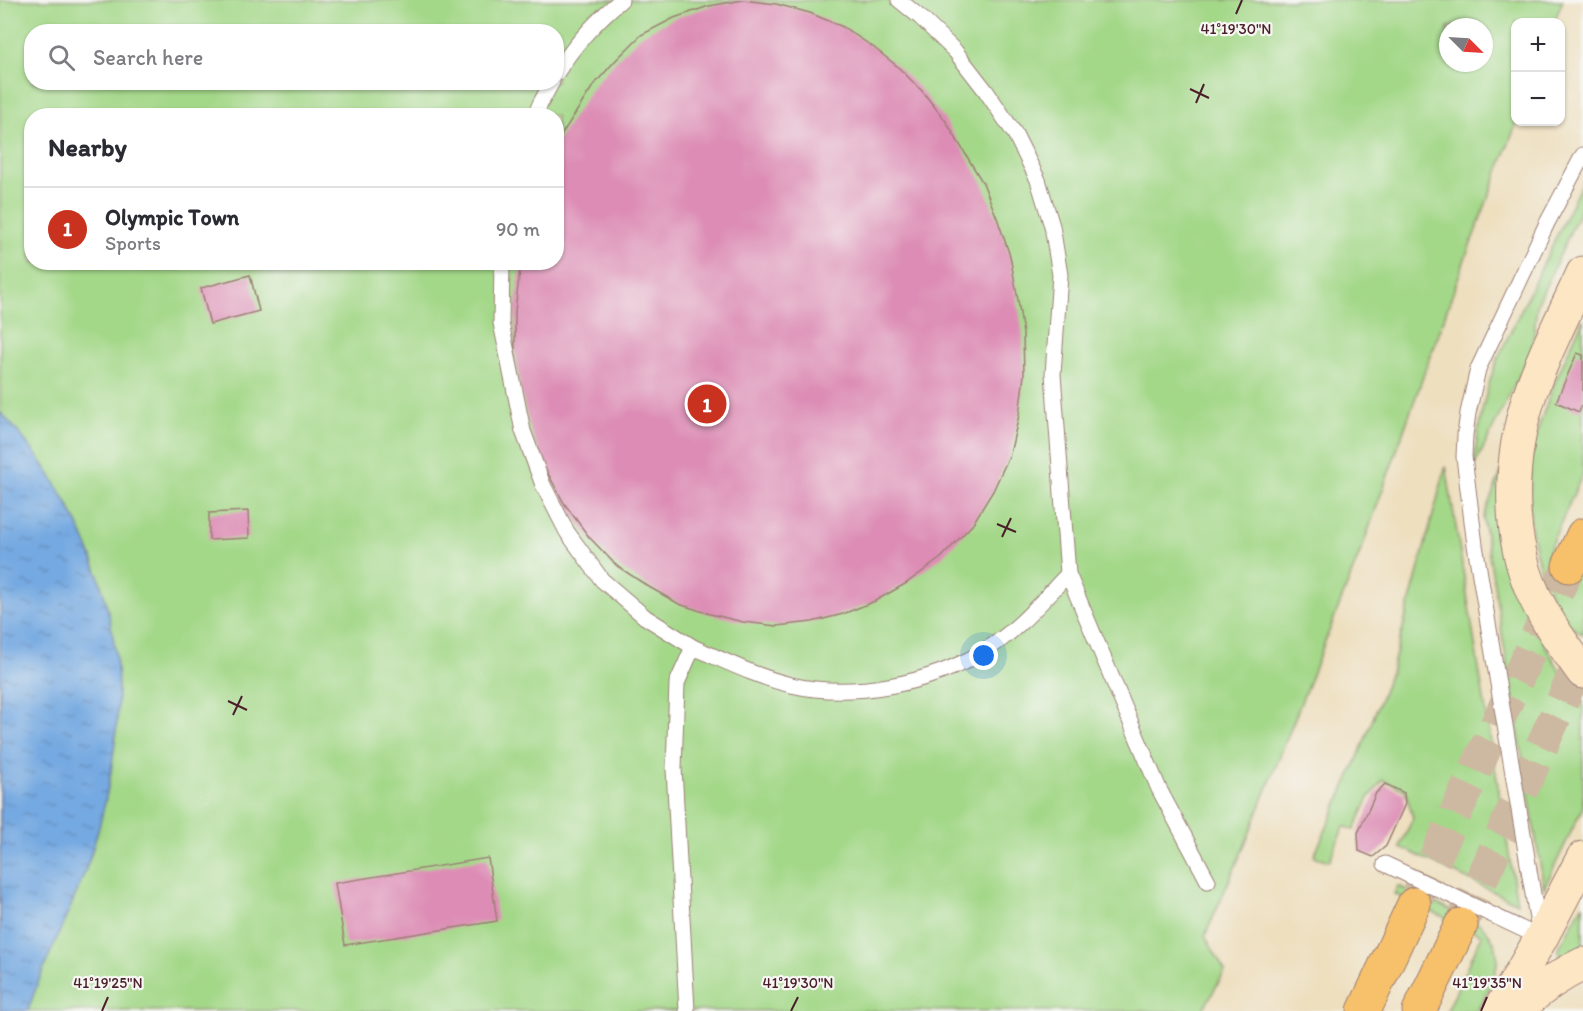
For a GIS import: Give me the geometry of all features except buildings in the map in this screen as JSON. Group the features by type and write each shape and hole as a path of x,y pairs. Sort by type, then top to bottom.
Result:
{"highway":[{"path":"1569,566 1583,535"},
{"path":"1364,1011 1414,904"},
{"path":"1419,1011 1461,925"}],"main road":[{"path":"1583,273 1543,360 1530,395 1515,468 1516,524 1522,559 1533,594 1570,644 1583,672"},
{"path":"1499,1011 1583,858"},
{"path":"1517,1011 1544,986 1583,964"}],"lane":[{"path":"564,61 602,15 621,0"},
{"path":"899,0 955,51 1014,134 1038,180 1052,226 1060,275 1053,374 1068,574 1159,789 1208,881"},
{"path":"538,108 548,90"},
{"path":"1541,938 1475,545 1464,458 1468,413 1478,369 1547,223 1583,155"},
{"path":"502,270 501,323 524,432 543,485 567,532 602,580 645,617 693,647 741,668 792,685 840,690 887,687 936,674 984,651 1021,621 1068,574"},
{"path":"687,1011 674,768 677,683 693,647"},
{"path":"1385,864 1541,938"}],"green space":[{"path":"0,0 1563,0 1556,18 1511,18 1511,126 1515,126 1466,256 1363,545 1248,837 1205,936 1225,971 1202,1011 0,1011"},
{"path":"1583,181 1583,204 1537,305 1532,349 1474,467 1482,412 1497,360"},
{"path":"1583,319 1583,473 1546,556 1583,573 1583,634 1561,615 1541,570 1532,531 1529,489 1534,449 1542,416"},
{"path":"1446,466 1517,903 1400,847 1413,818 1405,790 1383,780 1369,798 1354,830 1344,826 1329,861 1314,856 1357,760 1392,669"},
{"path":"1501,472 1533,625 1559,669 1583,703 1583,807 1544,888 1483,518"},
{"path":"1398,886 1478,923 1495,944 1497,966 1489,989 1477,1011 1447,1011 1482,935 1394,894"},
{"path":"1583,904 1583,947 1570,951 1560,958 1559,948"}],"water":[{"path":"0,412 22,437 60,492 90,552 109,616 117,673 117,724 114,751 99,828 85,871 28,1011 0,1011"}],"tunnel":[{"path":"1414,904 1569,566"},
{"path":"1461,925 1583,655"}],"place":[{"name":"Olympic Town","path":"707,404"}]}
